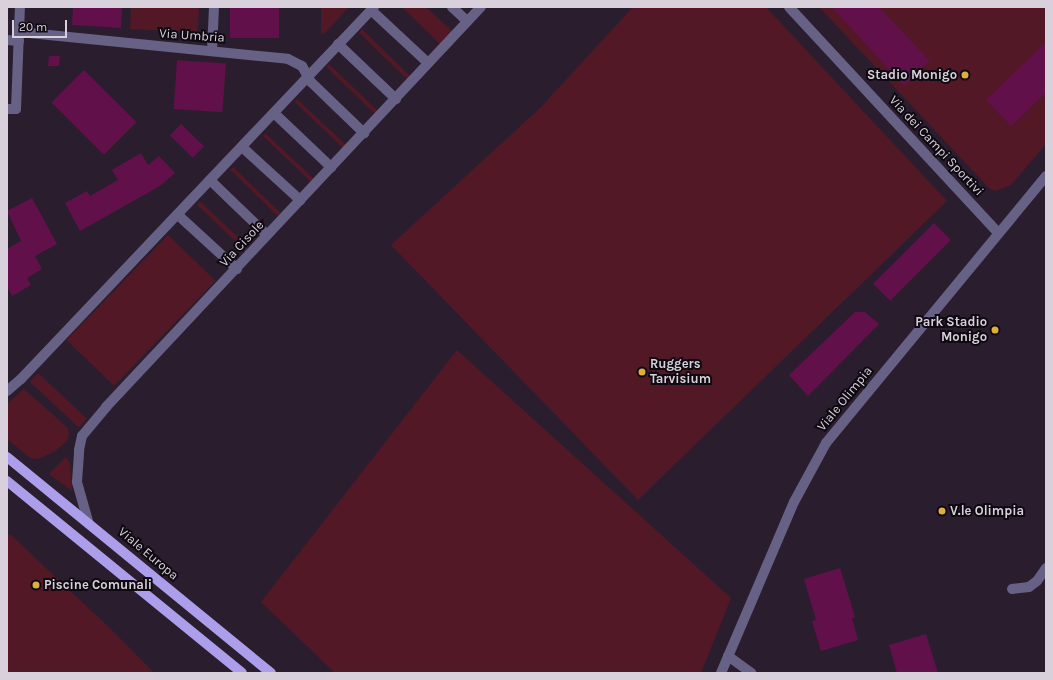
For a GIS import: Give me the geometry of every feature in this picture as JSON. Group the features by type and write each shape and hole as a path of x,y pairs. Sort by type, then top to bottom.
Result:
{"main road":[{"name":"Viale Europa","path":"7,457 88,521 271,673"},
{"path":"7,481 242,673"}],"street":[{"path":"7,109 16,109 20,7"},
{"path":"212,51 214,7"},
{"path":"452,7 467,22"},
{"name":"Via Cisole","path":"88,521 77,482 79,450 82,436 106,407 481,7"},
{"name":"Via dei Campi Sportivi","path":"789,7 998,233"},
{"path":"7,391 242,147 372,8 428,63"},
{"name":"Via Umbria","path":"7,40 19,36 50,34 63,38 124,41 170,49 212,51 288,59 302,66 311,82 364,133"},
{"path":"338,44 396,98"},
{"path":"274,113 331,167"},
{"path":"242,147 300,200"},
{"name":"Viale Olimpia","path":"721,673 794,502 826,443 1046,176"},
{"path":"210,180 267,235"},
{"path":"178,214 237,269"},
{"path":"1012,589 1029,587 1037,581 1046,568"},
{"path":"728,656 751,673"}],"shaded area":[{"path":"131,7 199,7 198,29 195,32 130,29"},
{"path":"321,7 349,7 324,34 321,33"},
{"path":"402,7 426,7 452,31 440,44"},
{"name":"Ruggers Tarvisium","path":"633,7 766,7 947,201 638,500 391,245 540,108"},
{"name":"Stadio Monigo","path":"819,7 1046,7 1046,144 1011,185 995,191 989,188"},
{"path":"362,29 410,76 407,79 359,33"},
{"path":"329,64 378,111 375,114 326,67"},
{"path":"297,99 346,145 343,148 295,102"},
{"path":"265,133 314,179 311,182 263,136"},
{"path":"233,167 280,213 278,216 230,170"},
{"path":"200,201 249,248 246,251 197,205"},
{"path":"168,235 215,281 114,386 67,340"},
{"path":"457,350 731,598 701,673 335,673 261,602"},
{"path":"38,373 87,419 79,427 30,382"},
{"path":"24,389 68,428 69,434 67,441 54,452 38,459 30,458 7,439 7,404"},
{"path":"66,457 70,463 72,491 49,474"},
{"name":"Piscine Comunali","path":"10,534 116,634 154,673 7,673 7,536"}],"building":[{"path":"73,7 122,7 121,28 72,25"},
{"path":"230,7 279,7 279,38 230,38"},
{"path":"832,7 879,7 930,61 904,86"},
{"path":"1046,42 1046,93 1011,126 986,100"},
{"path":"49,56 60,56 59,66 48,66"},
{"path":"177,60 226,63 222,112 174,109"},
{"path":"84,70 136,122 104,155 51,103"},
{"path":"181,124 204,146 193,158 170,136"},
{"path":"141,153 148,165 159,156 175,173 160,186 80,231 65,203 87,191 90,196 118,180 112,170"},
{"path":"32,198 57,244 35,256 42,269 27,278 31,285 12,296 7,286 7,249 21,241 7,211"},
{"path":"934,223 951,240 890,301 873,284"},
{"path":"855,312 865,312 879,324 808,396 789,375"},
{"path":"840,568 855,617 852,618 858,640 821,651 812,621 816,620 804,579"},
{"path":"926,634 938,673 897,673 889,645"}],"place":[{"name":"Stadio Monigo","path":"965,75"},
{"name":"Park Stadio Monigo","path":"995,330"},
{"name":"Ruggers Tarvisium","path":"642,372"},
{"name":"V.le Olimpia","path":"942,511"},
{"name":"Piscine Comunali","path":"36,585"}]}
